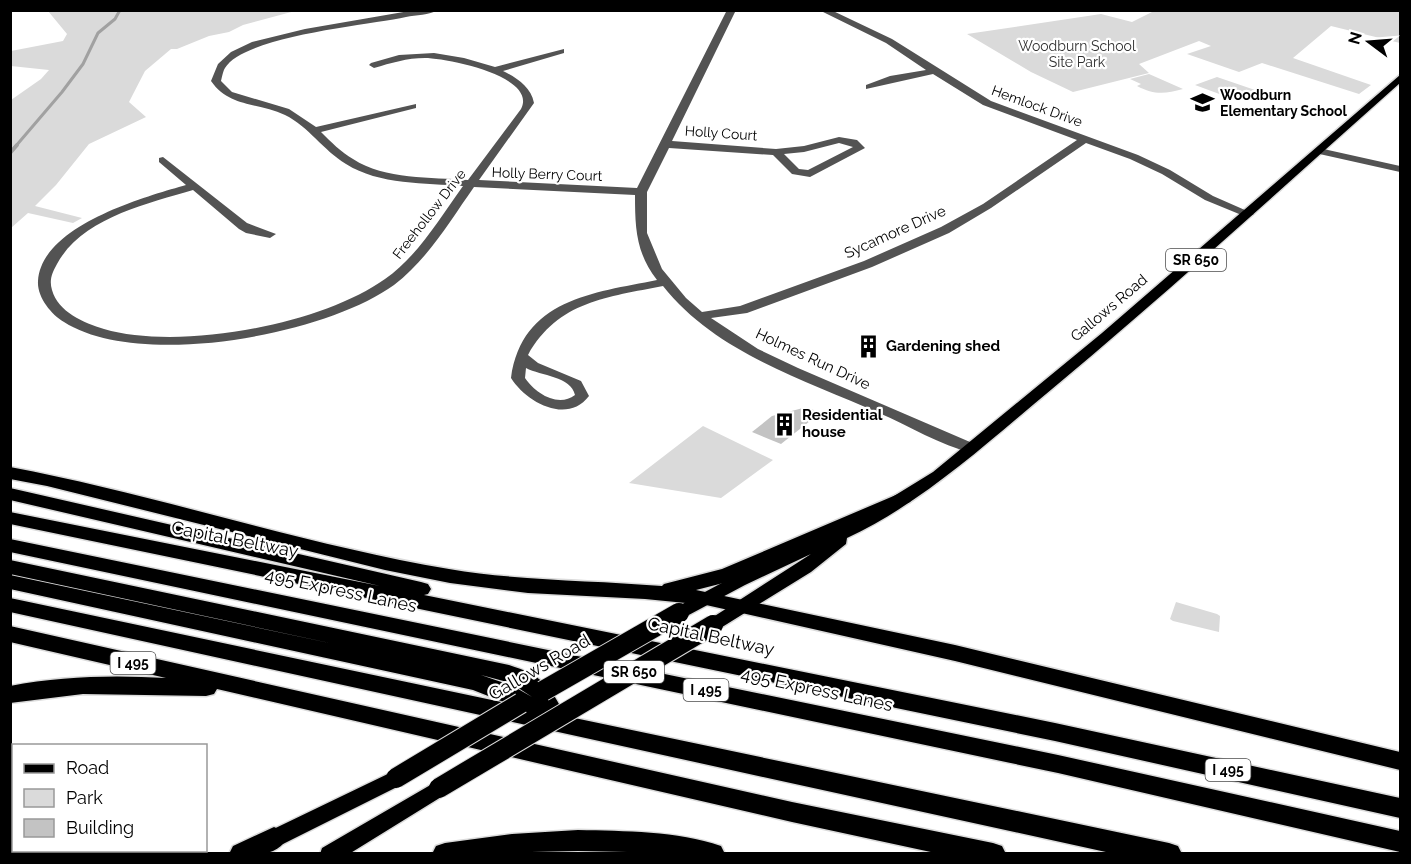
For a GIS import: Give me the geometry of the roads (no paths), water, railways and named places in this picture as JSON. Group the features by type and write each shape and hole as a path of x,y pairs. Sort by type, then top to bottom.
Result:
{"highway":[{"path":"10,473 47,480 385,563 450,576 528,586 645,592 706,598 955,652 1401,761"},
{"path":"10,494 431,592 723,655 1055,732"},
{"path":"645,592 686,587 728,575 903,498"},
{"name":"Capital Beltway","path":"10,518 1055,732 1401,808"},
{"name":"495 Express Lanes","path":"10,545 1046,761 1401,842"},
{"path":"10,567 509,673 524,678 543,692 555,719"},
{"path":"10,582 488,685 505,692 521,704 555,719"},
{"name":"I 495","path":"10,606 1169,854"},
{"name":"I 495","path":"10,634 792,812 993,854"},
{"path":"10,695 44,688 135,684 256,691"},
{"path":"242,854 274,838"},
{"path":"445,854 504,843 582,839 634,841 712,854"}],"main road":[{"name":"Gallows Road","path":"330,854 744,608 805,568 856,527 939,475 1107,336 1401,78"},
{"name":"Gallows Road","path":"248,854 274,838 396,778 706,598 856,527"}],"street":[{"name":"Holly Berry Court","path":"434,10 280,37 238,54 219,70 216,81 224,91 237,98 286,111 345,159 362,168 402,178 471,184 641,192"},
{"name":"Holmes Run Drive","path":"732,10 641,192 639,207 641,236 647,253 665,282 699,316 722,333 774,363 972,448"},
{"name":"Hemlock Drive","path":"823,10 889,41 972,95 1008,112 1086,138 1140,160 1166,172 1209,198 1248,214"},
{"path":"493,71 561,51"},
{"name":"Freehollow Drive","path":"195,186 125,208 77,234 64,245 49,265 44,286 50,301 71,320 99,331 149,339 174,340 231,336 297,323 339,309 364,297 401,273 431,239 521,117 529,102 523,88 468,60 441,56 399,58 374,65"},
{"path":"869,87 890,79 936,71"},
{"path":"313,131 412,106"},
{"name":"Sycamore Drive","path":"699,316 742,310 868,264 936,234 987,206 1086,138"},
{"name":"Holly Court","path":"664,144 776,152 804,149 839,140 853,142 860,148 810,174 796,172 776,152"},
{"path":"1319,151 1401,170"},
{"path":"163,160 243,226 270,234"},
{"path":"521,356 535,330 558,311 597,296 665,282"}],"waterway":[{"path":"15,147 62,92 83,64 98,33 115,19 120,10"},
{"path":"10,153 17,145"}],"place":[{"name":"Woodburn Elementary School","path":"1202,103"},
{"name":"Gardening shed","path":"868,346"},
{"name":"Residential house","path":"784,424"}],"park label":[{"name":"Woodburn School Site Park","path":"1077,54"}]}
